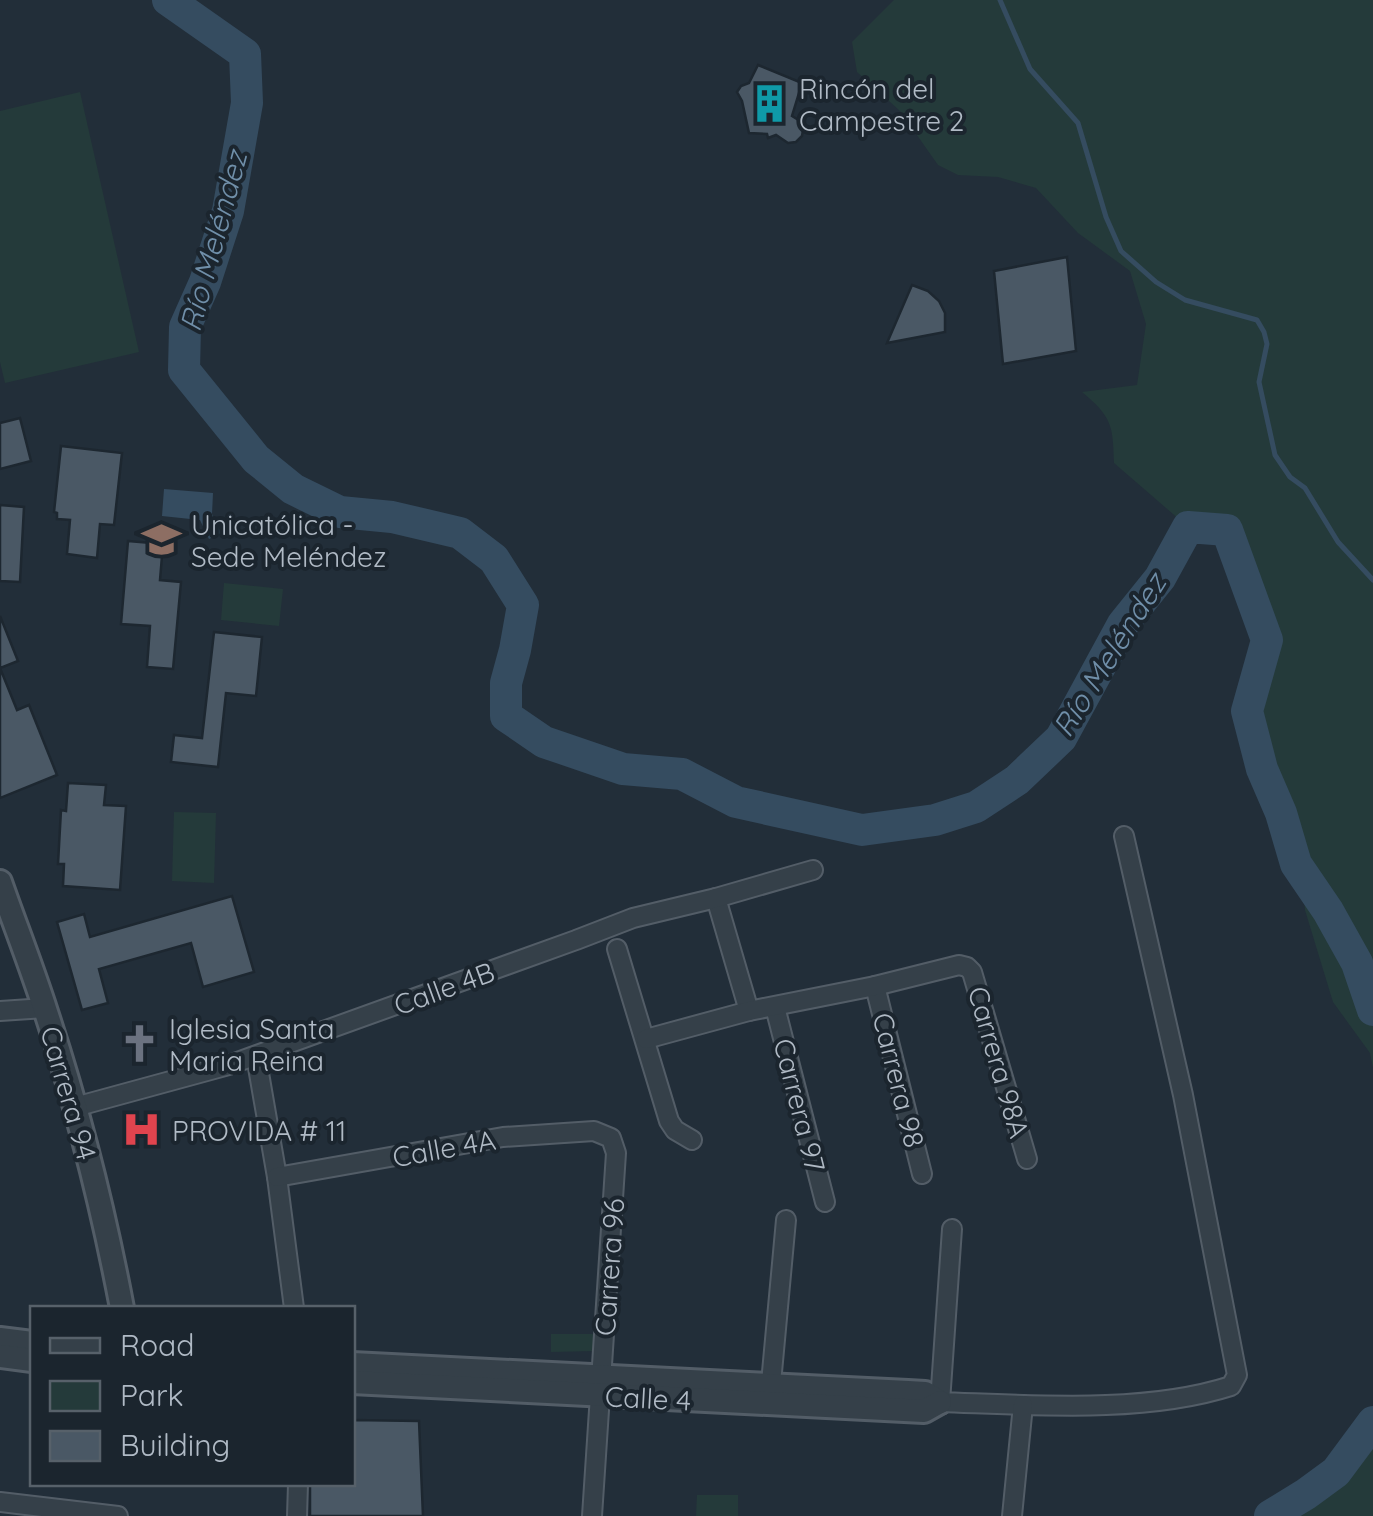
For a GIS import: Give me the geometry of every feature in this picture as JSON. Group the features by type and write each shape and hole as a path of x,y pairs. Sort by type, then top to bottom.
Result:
{"street":[{"name":"Calle 4","path":"355,1382 601,1386 770,1394 925,1393 940,1402 1023,1405 1139,1404 1231,1386 1237,1375 1183,1095 1124,836"},
{"name":"Calle 4B","path":"75,1106 256,1056 633,918 813,870"},
{"name":"Carrera 94","path":"0,882 75,1106 108,1234 122,1306"},
{"path":"716,898 749,1011"},
{"path":"617,949 669,1120 674,1130 692,1140"},
{"name":"Carrera 98A","path":"875,986 967,966 1028,1159"},
{"path":"646,1039 749,1011 875,986"},
{"name":"Carrera 98","path":"875,986 922,1174"},
{"name":"Carrera 97","path":"776,1007 825,1202"},
{"path":"0,1011 45,1008"},
{"path":"256,1056 294,1306"},
{"name":"Calle 4A","path":"277,1177 502,1137 594,1131 610,1138"},
{"name":"Carrera 96","path":"592,1516 616,1153 610,1138"},
{"path":"770,1394 786,1220"},
{"path":"940,1402 952,1229"},
{"path":"0,1339 30,1343"},
{"path":"0,1356 30,1360"},
{"name":"Calle 4","path":"355,1364 601,1386"},
{"path":"1012,1516 1023,1405"},
{"path":"297,1516 298,1486"},
{"path":"0,1502 118,1516"}],"green space":[{"path":"894,0 1373,0 1373,1068 1370,1053 1333,1002 1305,910 1302,873 1262,769 1247,711 1267,640 1227,531 1188,527 1114,463 1109,423 1100,408 1082,392 1137,385 1146,324 1130,271 1078,233 1036,188 998,177 958,175 938,165 900,111 857,72 852,42"},
{"path":"80,92 139,352 5,383 0,362 0,111"},
{"path":"224,583 283,589 279,626 221,620"},
{"path":"174,812 216,813 214,883 172,881"},
{"path":"551,1334 594,1334 594,1351 551,1352"},
{"path":"1373,1422 1373,1516 1270,1516 1336,1472"},
{"path":"697,1495 738,1495 738,1516 696,1516"}],"water":[{"path":"164,489 213,493 212,514 221,533 209,539 200,520 162,516"}],"building":[{"name":"Rincón del Campestre 2","path":"758,65 802,83 792,116 800,121 803,130 796,142 788,143 776,135 768,138 767,134 749,133 737,92 749,83"},
{"path":"1067,257 1076,351 1003,364 994,271"},
{"path":"912,285 939,301 945,313 945,332 887,343"},
{"path":"20,418 31,461 0,469 0,423"},
{"path":"61,446 122,453 114,525 100,524 97,558 67,554 70,520 57,519 54,512"},
{"path":"0,505 24,507 20,582 0,581"},
{"path":"128,541 163,544 160,580 181,582 173,669 147,667 150,626 121,624"},
{"path":"0,616 18,661 0,668"},
{"path":"214,632 262,637 256,696 226,693 218,767 171,762 174,735 202,738"},
{"path":"0,668 17,710 29,705 57,775 0,798"},
{"path":"68,783 106,785 104,805 126,806 120,890 63,886 64,864 58,864 61,810 66,811"},
{"path":"232,896 254,972 203,987 191,943 99,969 108,1003 82,1010 57,922 84,914 90,937"},
{"path":"355,1420 419,1421 423,1516 310,1516 310,1486 355,1486"}],"waterway":[{"name":"Río Meléndez","path":"168,0 245,54 247,103 228,211 205,282 185,327 184,370 256,459 293,489 340,512 392,517 460,533 494,559 523,605 506,683 506,716 544,742 623,769 682,774 736,802 862,830 935,820 976,807 1017,780 1061,738 1123,624 1160,578 1188,527 1227,530 1267,640 1247,711 1262,769 1281,813 1296,864 1357,963 1373,1010"},
{"path":"1000,0 1030,69 1078,123 1106,217 1121,251 1156,282 1185,300 1257,320 1267,344 1259,382 1275,455 1290,477 1305,488 1338,542 1373,580"},
{"name":"Río Meléndez","path":"1270,1516 1336,1472 1373,1422"}],"place":[{"name":"Rincón del Campestre 2","path":"769,104"},
{"name":"Unicatólica - Sede Meléndez","path":"161,540"},
{"name":"Iglesia Santa Maria Reina","path":"139,1044"},
{"name":"PROVIDA # 11","path":"142,1130"}]}
